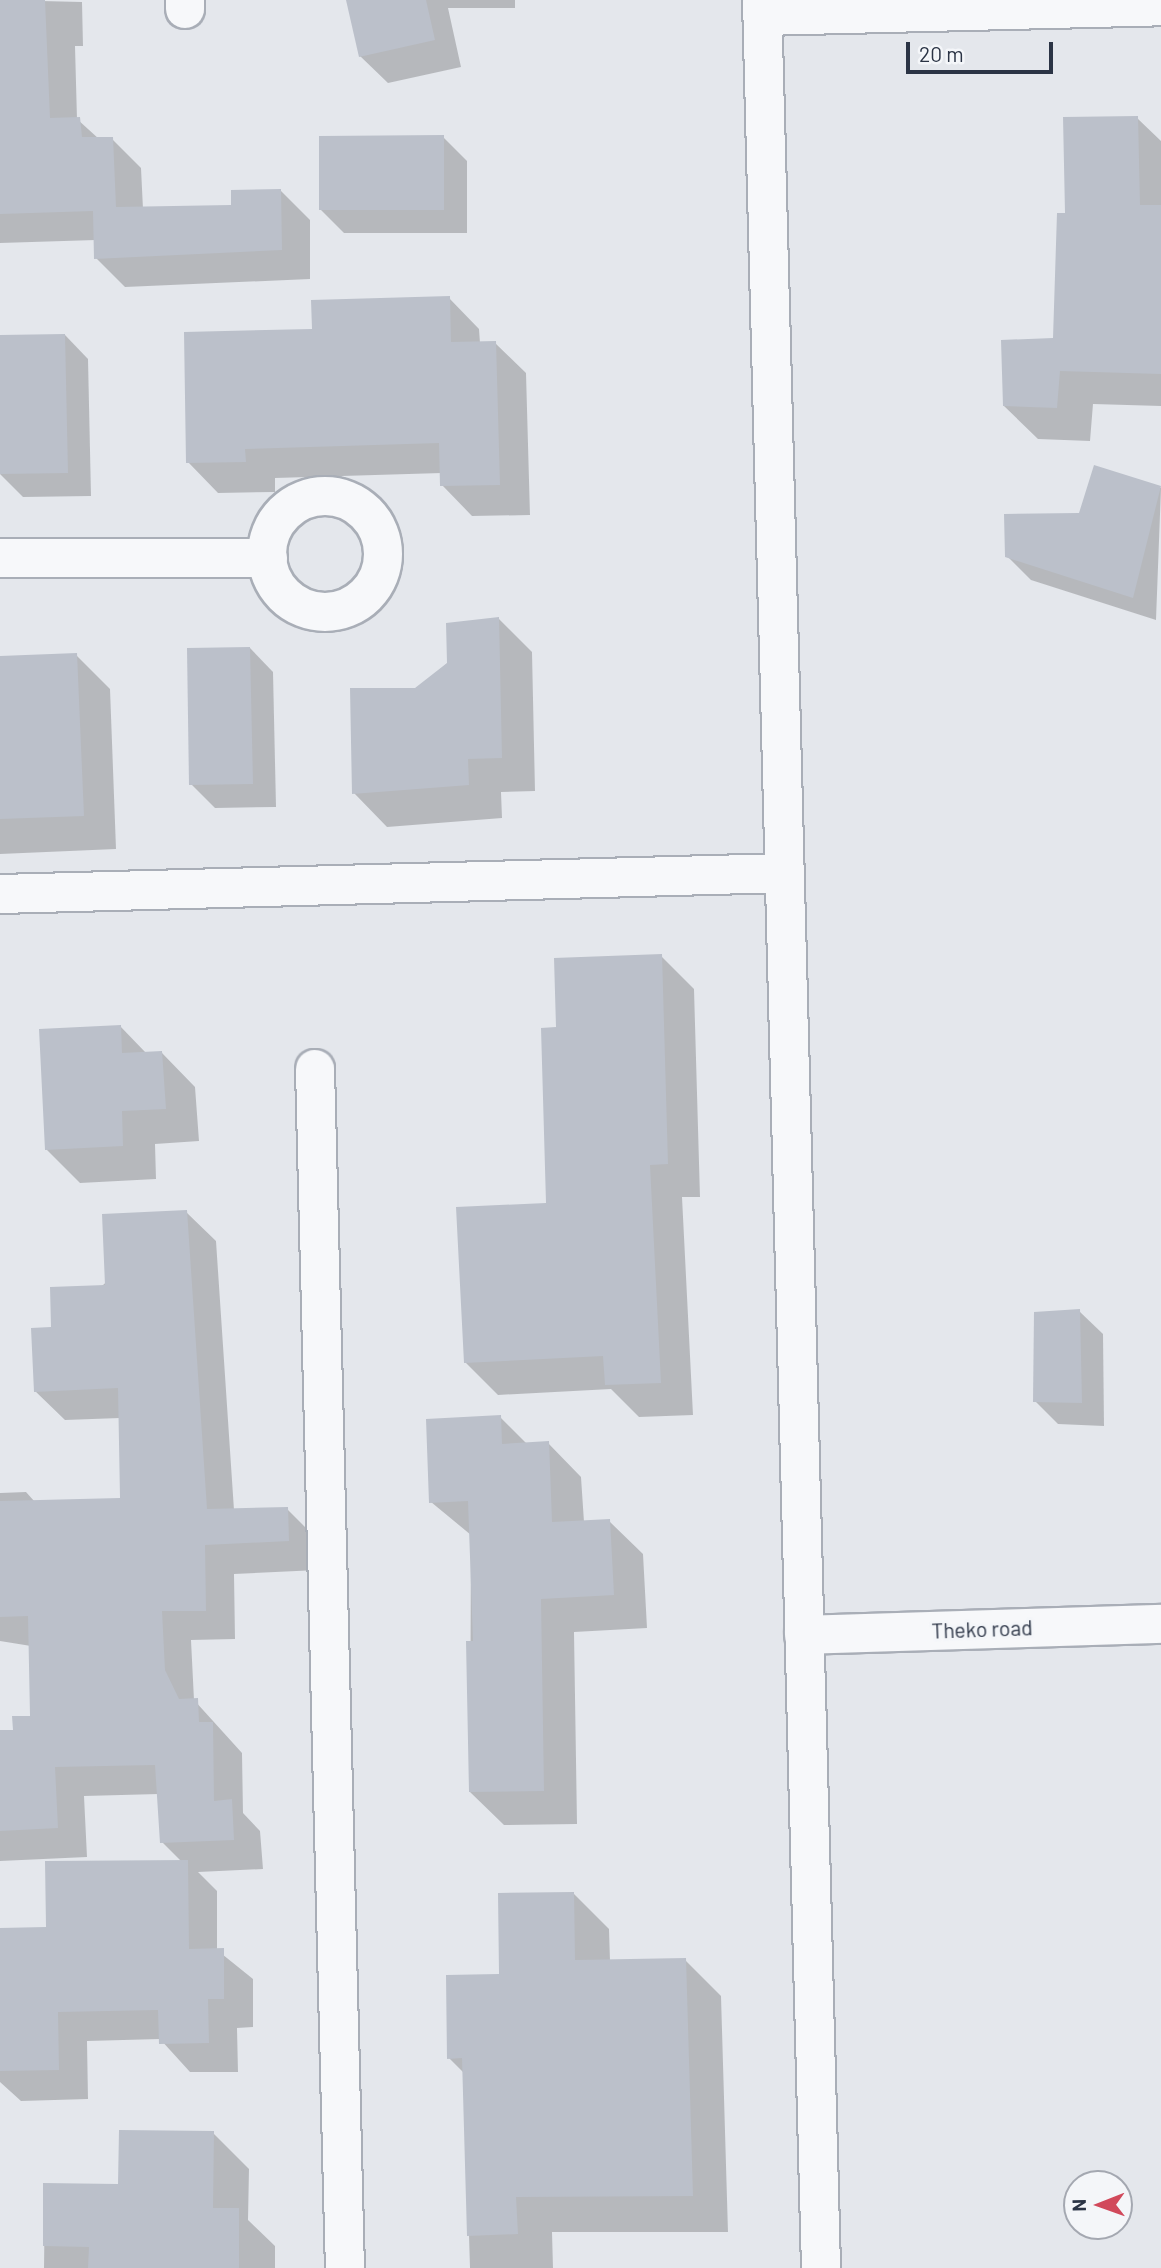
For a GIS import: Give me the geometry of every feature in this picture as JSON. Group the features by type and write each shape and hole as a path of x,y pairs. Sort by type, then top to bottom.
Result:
{"street":[{"path":"821,2268 762,8 1161,6"},
{"path":"0,558 268,558"},
{"path":"0,894 785,873"},
{"path":"316,1069 345,2268"},
{"name":"Theko road","path":"804,1635 1161,1623"}],"building":[{"path":"0,0 45,0 50,118 80,117 82,137 113,137 116,207 231,205 231,190 281,189 282,250 94,259 93,211 0,214"},
{"path":"346,0 426,0 435,40 359,57"},
{"path":"1138,116 1140,205 1161,205 1161,374 1060,371 1057,408 1003,406 1001,340 1053,338 1057,213 1065,213 1063,117"},
{"path":"444,135 444,210 319,210 319,136"},
{"path":"450,296 451,342 496,341 500,485 440,486 439,443 245,449 246,462 186,463 184,332 312,329 311,300"},
{"path":"65,334 68,473 0,474 0,335"},
{"path":"1094,465 1161,486 1133,598 1005,557 1004,514 1079,513"},
{"path":"499,617 502,758 468,759 469,785 352,794 350,688 415,688 447,663 446,623"},
{"path":"250,647 253,784 189,785 187,648"},
{"path":"77,653 84,816 0,819 0,656"},
{"path":"662,954 668,1164 650,1165 661,1383 605,1385 603,1356 464,1363 456,1207 546,1203 541,1028 556,1027 554,958"},
{"path":"121,1025 122,1053 162,1051 166,1109 122,1111 123,1146 45,1150 39,1029"},
{"path":"187,1210 207,1509 288,1507 289,1541 205,1545 206,1611 162,1611 165,1670 179,1699 198,1698 199,1722 213,1722 214,1801 232,1799 234,1840 160,1843 155,1765 55,1767 58,1828 0,1831 0,1730 13,1730 12,1716 30,1716 28,1616 0,1617 0,1501 120,1498 118,1388 34,1392 31,1328 51,1327 50,1287 105,1285 102,1214"},
{"path":"1080,1309 1082,1403 1033,1402 1034,1312"},
{"path":"501,1415 502,1444 549,1441 552,1522 610,1519 614,1595 541,1599 544,1791 469,1792 466,1641 473,1641 468,1501 429,1503 426,1419"},
{"path":"188,1860 189,1949 224,1948 224,1999 208,1999 209,2043 159,2044 158,2010 58,2012 59,2070 0,2071 0,1928 46,1927 45,1861"},
{"path":"574,1892 575,1960 686,1958 693,2196 516,2197 518,2234 467,2236 462,2058 447,2059 446,1975 499,1974 498,1893"},
{"path":"119,2130 214,2131 213,2208 239,2208 239,2268 88,2268 89,2247 43,2246 43,2183 118,2184"}]}
